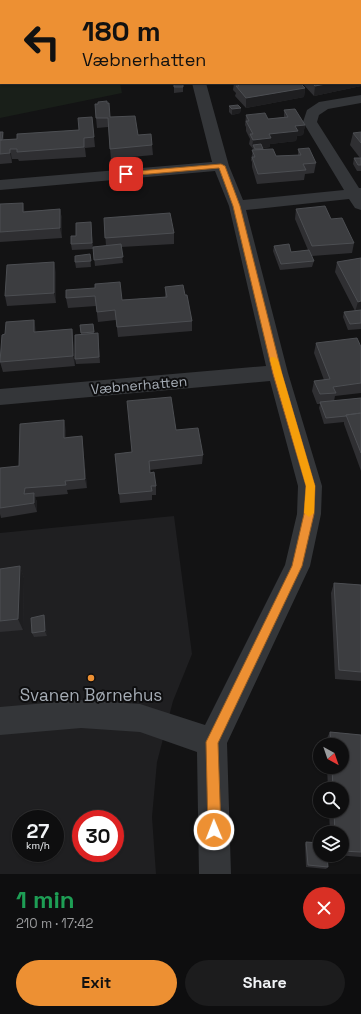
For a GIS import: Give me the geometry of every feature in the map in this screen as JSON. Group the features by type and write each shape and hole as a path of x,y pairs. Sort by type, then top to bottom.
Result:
{"street":[{"path":"199,84 221,166 237,206 278,374 310,486 309,514 297,566 212,742 215,874"},
{"path":"237,206 359,197 310,122 312,113 324,105 361,99"},
{"path":"0,185 221,166"},
{"name":"Væbnerhatten","path":"0,398 278,374"},
{"path":"0,721 81,714 140,718 212,742"}],"shaded area":[{"path":"0,84 120,84 122,93 0,118"},
{"name":"Svanen Børnehus","path":"174,516 192,654 173,701 157,762 152,817 156,874 0,874 0,533"}],"building":[{"path":"174,84 183,84 183,87 174,87"},
{"path":"237,84 301,84 305,88 246,98 236,86 239,86"},
{"path":"313,84 326,84 315,86"},
{"path":"107,101 107,103 109,103 110,117 135,116 138,135 151,134 152,145 110,149 108,118 96,118 95,104 98,104 98,102"},
{"path":"238,105 241,108 232,109 229,106"},
{"path":"295,109 305,125 295,126 298,131 269,134 271,138 253,140 250,134 253,134 246,121 249,121 246,115 265,113 268,119 288,117 284,110"},
{"path":"92,117 94,137 84,138 84,147 17,152 17,149 10,149 10,153 0,154 0,140 17,139 17,134 79,130 78,118"},
{"path":"0,132 3,132 2,140 0,140"},
{"path":"361,132 361,143 353,133"},
{"path":"261,144 263,149 255,149 253,145"},
{"path":"309,148 316,163 303,164 306,170 258,174 252,157 255,157 252,150 273,149 276,156 301,155 298,149"},
{"path":"354,158 361,158 361,165 358,165"},
{"path":"23,203 23,212 60,209 60,228 0,232 0,204"},
{"path":"325,206 331,219 342,218 354,243 312,246 296,209"},
{"path":"170,213 174,233 105,238 104,218"},
{"path":"91,222 92,243 71,244 71,236 76,236 76,223"},
{"path":"121,244 123,257 94,260 93,247"},
{"path":"289,244 291,252 309,250 314,261 281,264 274,246"},
{"path":"90,254 91,261 75,262 75,256"},
{"path":"361,258 361,301 358,302 337,262"},
{"path":"54,262 54,293 5,296 7,265"},
{"path":"120,282 122,300 167,297 165,287 183,285 185,295 187,295 192,321 117,327 115,310 97,312 95,296 66,298 66,290 95,288 95,284"},
{"path":"361,310 361,323 350,324 344,312"},
{"path":"34,320 34,332 72,329 73,356 0,362 2,335 5,334 6,322"},
{"path":"93,324 94,332 81,333 80,325"},
{"path":"98,333 99,357 75,359 75,335"},
{"path":"357,338 361,347 361,383 333,387 336,393 320,394 314,381 330,379 316,343"},
{"path":"171,397 176,430 198,428 203,455 149,461 150,473 154,472 156,486 151,486 152,491 119,494 115,454 132,452 127,401"},
{"path":"361,398 361,413 326,418 320,402"},
{"path":"361,413 361,453 346,415"},
{"path":"64,420 64,438 82,436 85,479 65,481 66,485 25,488 24,494 34,493 34,503 0,508 0,468 19,466 20,424"},
{"path":"20,566 18,619 0,621 0,569"},
{"path":"334,583 361,585 361,672 339,670"},
{"path":"44,615 45,631 32,633 31,618"},
{"path":"330,732 361,735 361,852 349,851 349,826 335,826 334,818 349,818 349,782 333,782 332,774 349,774 349,738 330,738"},
{"path":"306,842 313,842 313,862 328,862 328,867 308,865"}],"slow traffic":[{"path":"274,360 310,486 309,513"}],"place":[{"name":"Svanen Børnehus","path":"91,678"}],"route":[{"path":"126,174 221,166 237,206 278,374 310,486 309,514 297,566 212,742 214,830"}]}
